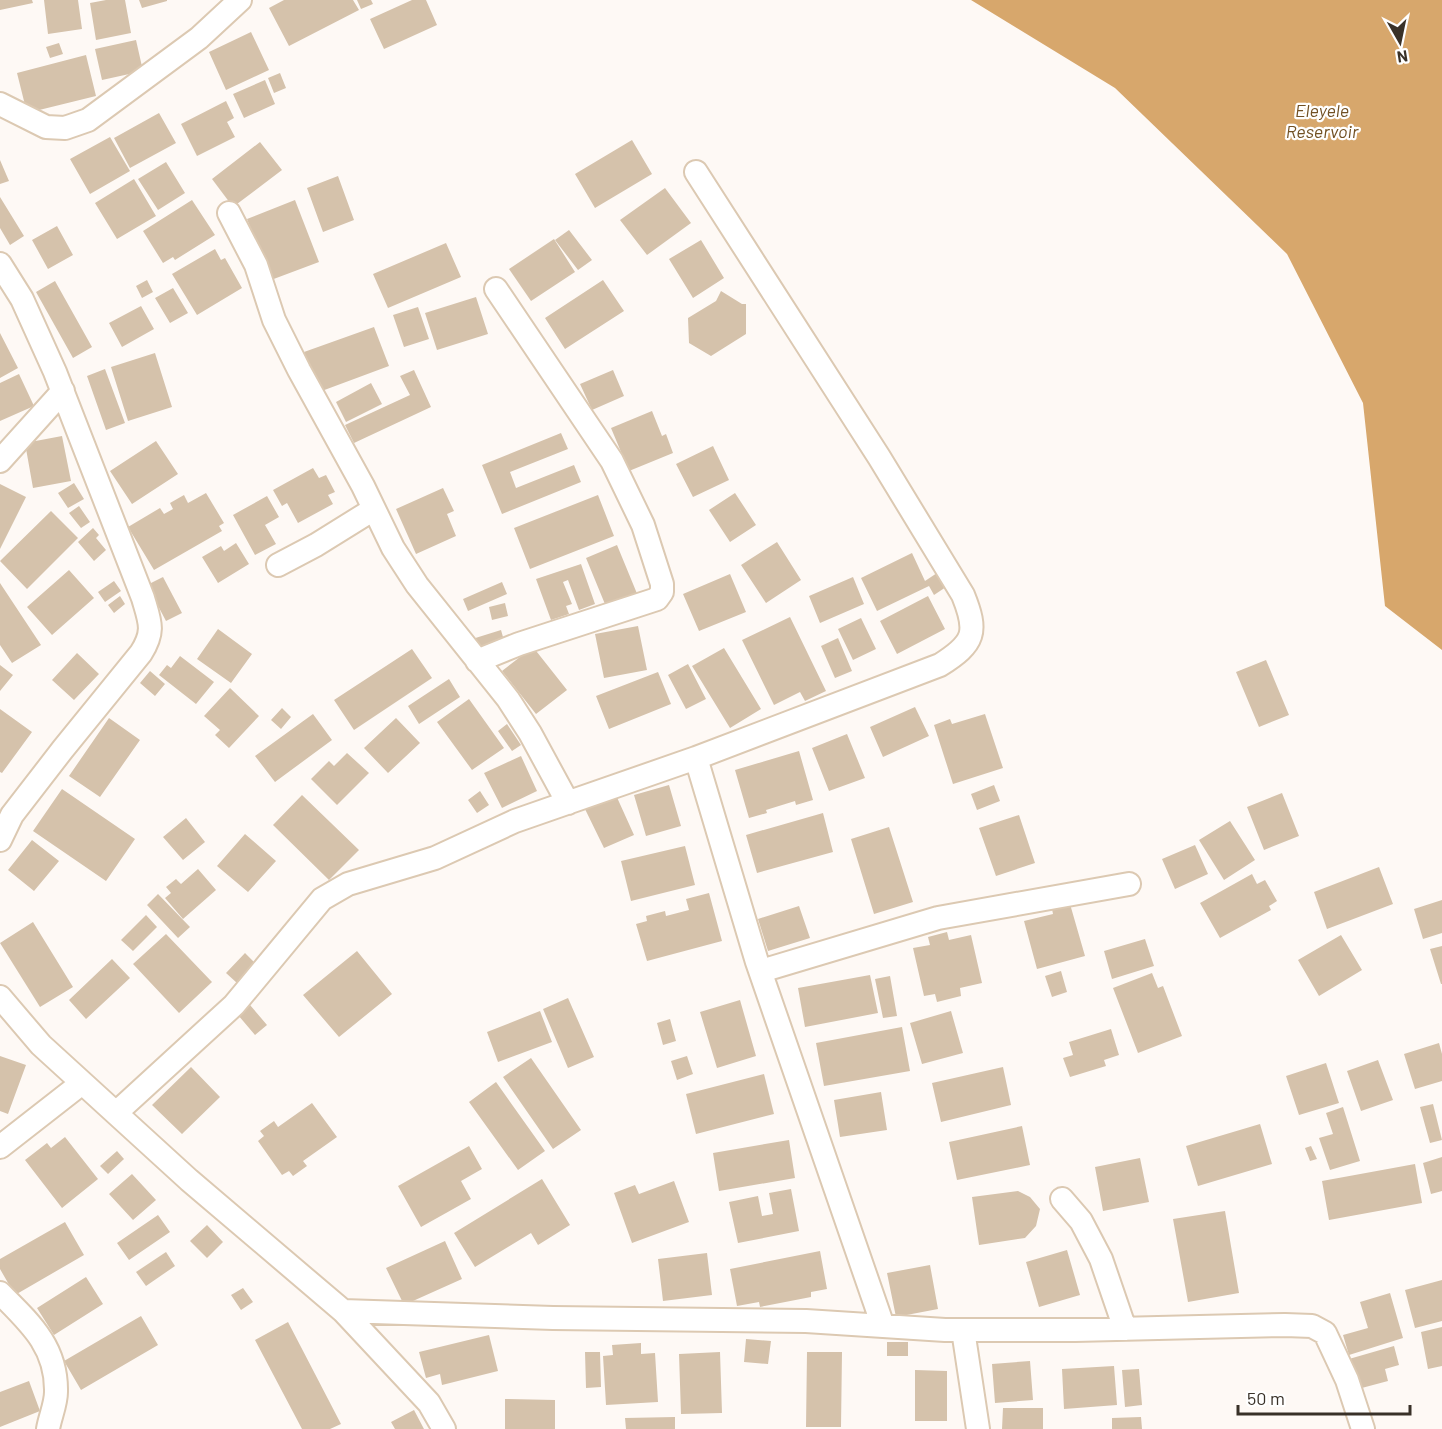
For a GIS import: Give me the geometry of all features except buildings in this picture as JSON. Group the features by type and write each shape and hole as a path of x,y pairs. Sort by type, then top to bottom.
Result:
{"street":[{"path":"0,104 46,127 65,128 88,120 199,38 240,0"},
{"path":"116,1113 234,1005 322,899 348,884 435,858 515,821 696,758 940,665 960,653 970,636 972,618 963,595 879,458 696,172"},
{"path":"229,213 256,265 274,320 393,548 417,585 508,699 530,733 568,802"},
{"path":"0,264 22,299 63,391 151,624 150,639 141,653 63,749 6,810 0,840"},
{"path":"477,661 519,644 657,599 662,592 662,584 643,525 612,461 496,289"},
{"path":"0,461 63,391"},
{"path":"278,566 374,509"},
{"path":"696,758 760,971 883,1326"},
{"path":"760,971 938,918 1129,884"},
{"path":"0,997 41,1045 82,1083 189,1180 343,1311 429,1403 444,1429"},
{"path":"0,1147 82,1083"},
{"path":"1062,1199 1081,1221 1101,1259 1125,1329"},
{"path":"0,1293 42,1338 51,1360 56,1393 48,1429"},
{"path":"343,1311 806,1321 963,1330 1125,1329 1286,1324 1312,1326 1325,1333 1347,1380 1363,1429"},
{"path":"963,1330 978,1429"}],"water":[{"name":"Eleyele Reservoir","path":"971,0 1442,0 1442,650 1385,606 1363,403 1287,254 1115,88"}]}
